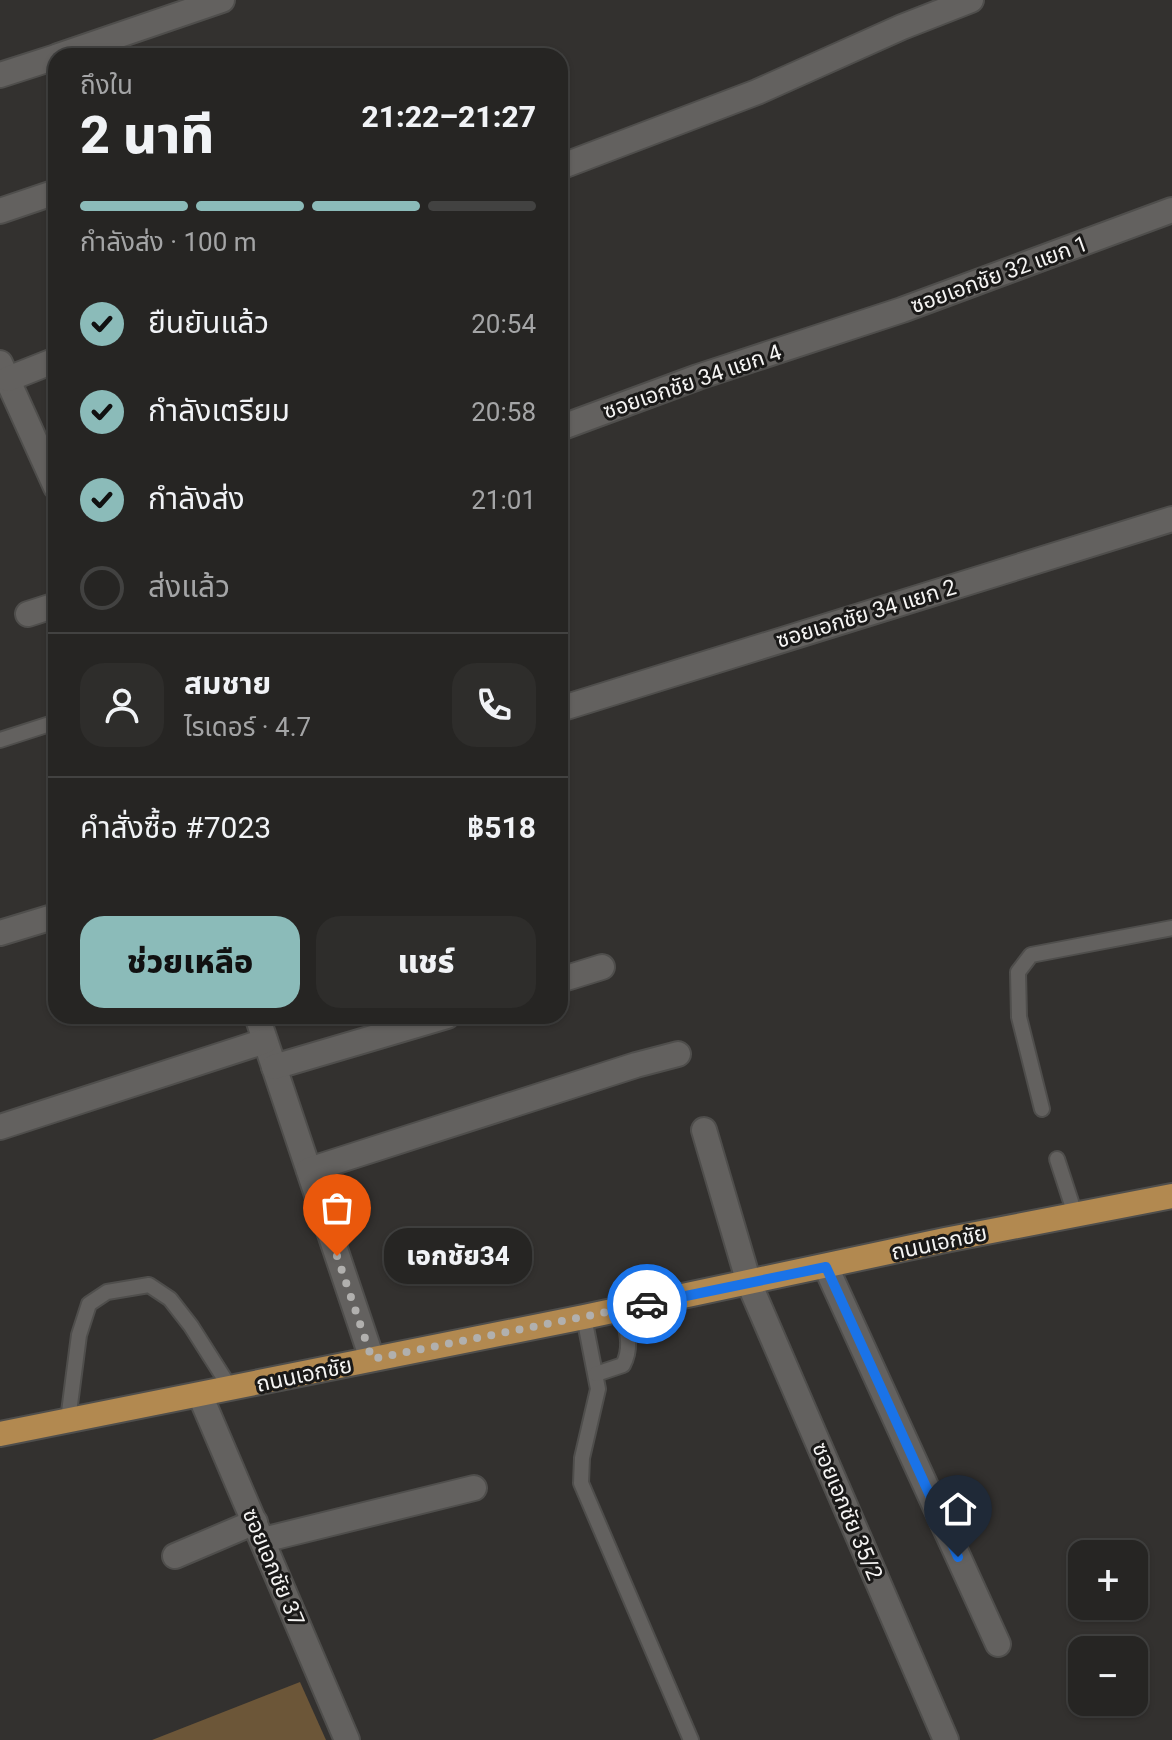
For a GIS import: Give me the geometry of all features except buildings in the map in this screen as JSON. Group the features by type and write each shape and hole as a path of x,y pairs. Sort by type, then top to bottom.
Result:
{"main road":[{"name":"ถนนเอกชัย","path":"0,1434 1172,1196"}],"street":[{"path":"81,48 222,0"},
{"path":"568,164 757,92 902,27 971,0"},
{"path":"0,75 48,59"},
{"path":"0,211 48,195"},
{"name":"ซอยเอกชัย 32 แยก 1","path":"824,336 1172,210"},
{"name":"ซอยเอกชัย 34 แยก 4","path":"568,425 698,377 824,336"},
{"path":"48,362 4,371 48,469"},
{"name":"ซอยเอกชัย 34 แยก 2","path":"568,707 1172,519"},
{"path":"28,614 48,608"},
{"path":"0,933 48,918"},
{"path":"568,978 602,967"},
{"path":"260,1024 372,1359"},
{"path":"274,1067 404,1024"},
{"path":"0,1127 265,1041"},
{"path":"309,1170 678,1054"},
{"name":"ซอยเอกชัย 35/2","path":"704,1130 749,1283 946,1740"},
{"path":"826,1267 998,1644"},
{"name":"ซอยเอกชัย 37","path":"200,1395 347,1740"},
{"path":"175,1556 259,1531 474,1488"}],"lane":[{"path":"0,740 48,725"},
{"path":"1042,1109 1019,1017 1018,972 1031,955 1172,928"},
{"path":"1057,1159 1075,1214"},
{"path":"68,1420 79,1335 89,1304 107,1292 149,1285 170,1299 231,1389"},
{"path":"596,1374 623,1365 627,1357 630,1344 622,1309"},
{"path":"584,1317 598,1389 582,1458 581,1483 691,1740"}],"shaded area":[{"path":"300,1682 326,1740 152,1740"}],"way so far":[{"path":"337,1256 372,1359 647,1304"}],"place":[{"name":"เอกชัย34","path":"337,1256"}],"route":[{"path":"647,1304 826,1267 958,1557"}]}
